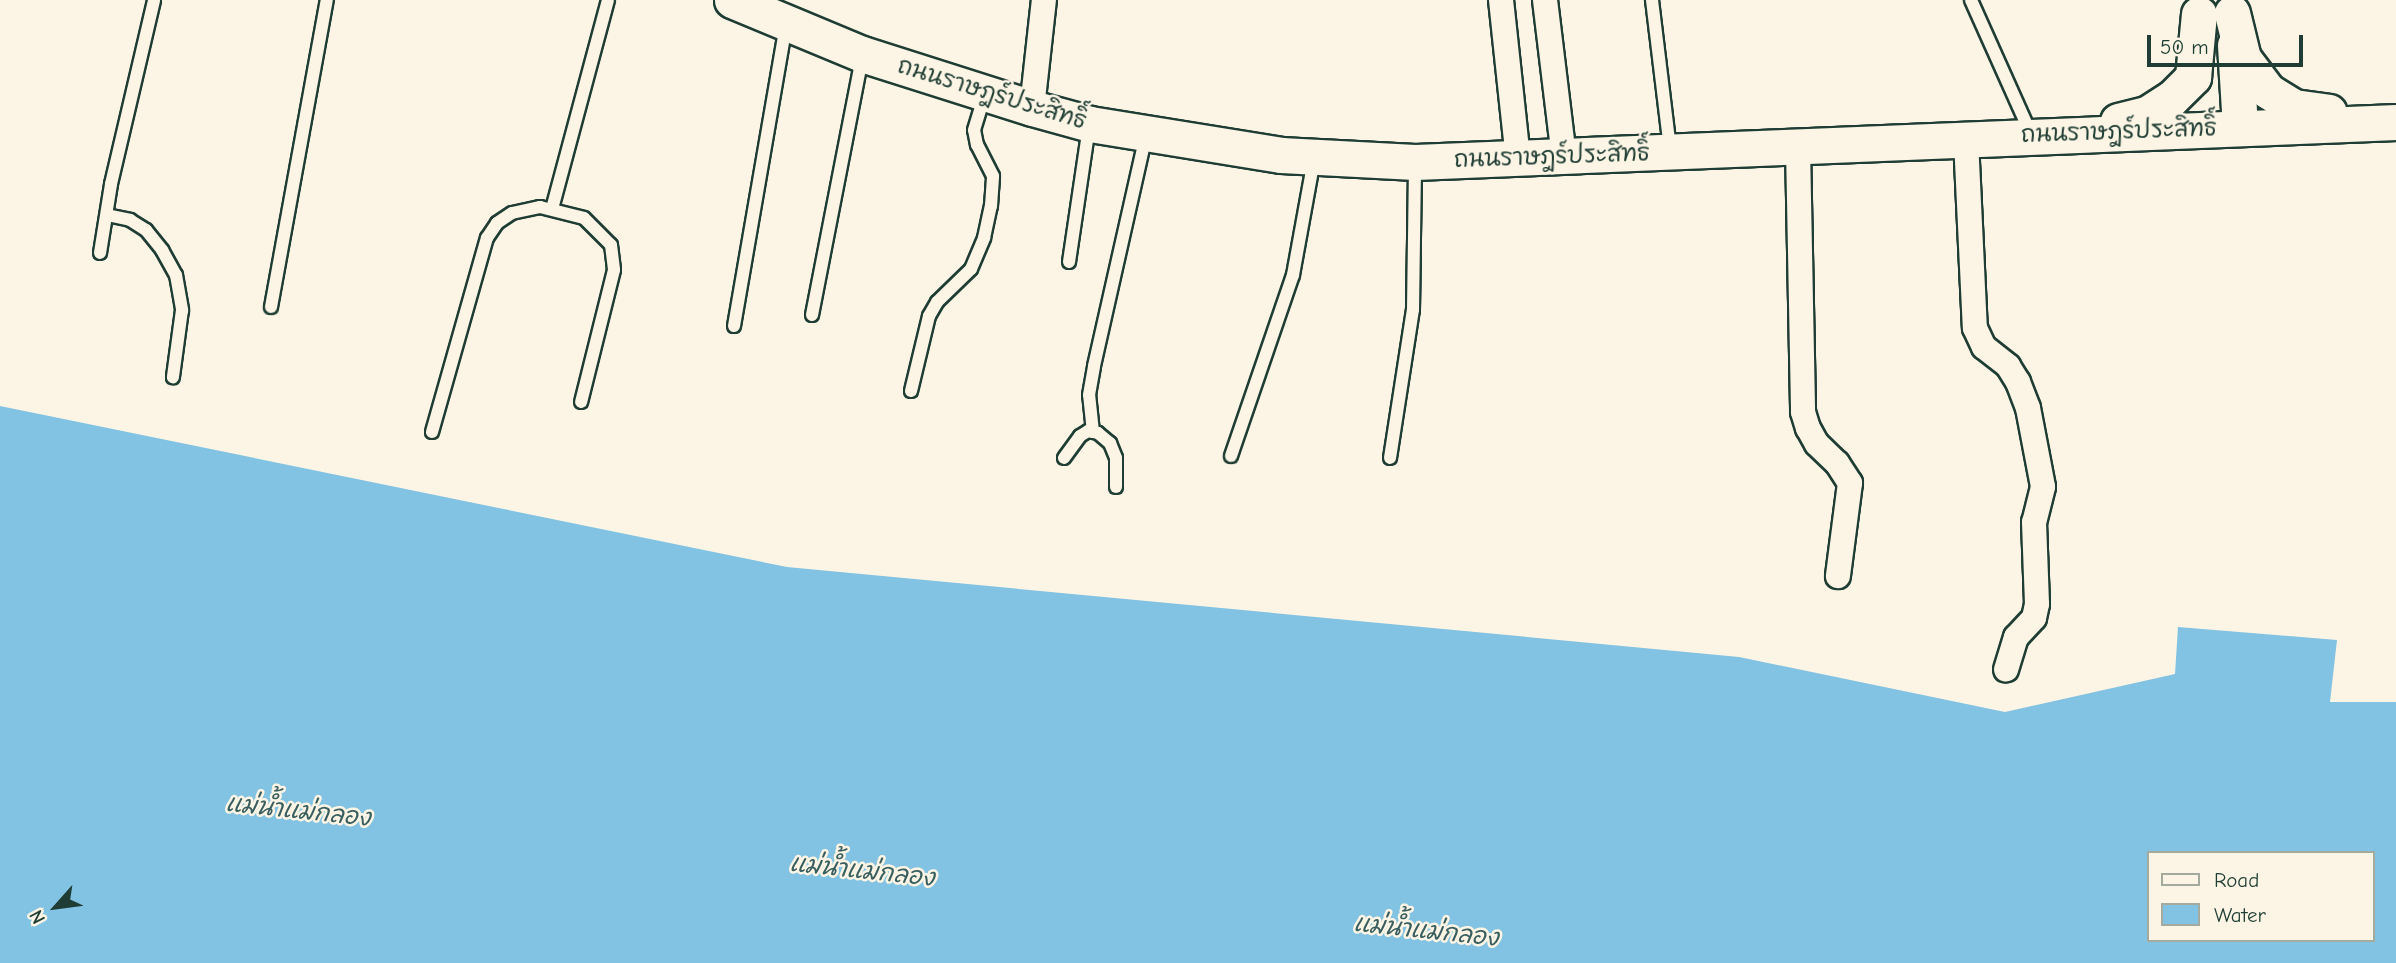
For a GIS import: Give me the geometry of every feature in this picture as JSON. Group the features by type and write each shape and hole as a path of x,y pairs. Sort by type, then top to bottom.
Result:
{"street":[{"name":"ถนนราษฎร์ประสิทธิ์","path":"732,0 862,54 1032,108 1090,124 1281,155 1415,162 2396,121"},
{"path":"1032,108 1044,0"},
{"path":"1501,0 1518,158"},
{"path":"1545,0 1564,157"},
{"path":"2031,135 2147,114 2172,98 2193,77 2215,7"},
{"path":"2215,7 2243,58 2268,91 2294,107 2396,121"},
{"path":"2215,7 2224,128"},
{"path":"1966,140 1975,327 1984,347 2008,366 2018,382 2028,408 2043,487 2034,522 2037,604 2034,618 2016,637 2006,670"},
{"path":"1798,147 1803,412 1817,444 1837,463 1850,482 1838,576"}],"lane":[{"path":"100,253 153,0"},
{"path":"271,307 327,0"},
{"path":"552,209 608,0"},
{"path":"1652,0 1671,152"},
{"path":"1971,0 2031,135"},
{"path":"734,326 786,22"},
{"path":"812,314 862,54"},
{"path":"911,391 929,316 937,302 971,269 984,238 991,206 993,176 976,145 974,130 986,94"},
{"path":"1069,262 1090,124"},
{"path":"1093,432 1089,395 1094,366 1146,133"},
{"path":"1231,456 1293,275 1314,157"},
{"path":"1390,458 1413,310 1415,162"},
{"path":"432,432 487,238 497,223 512,213 540,207 584,218 611,245 614,271 581,402"},
{"path":"107,215 130,220 146,230 162,250 176,275 181,310 173,377"},
{"path":"1064,458 1080,436 1093,432"},
{"path":"1093,432 1110,443 1116,458 1116,487"}],"water":[{"name":"แม่น้ำแม่กลอง","path":"0,406 787,567 1739,657 2005,712 2175,674 2178,627 2337,640 2330,702 2396,702 2396,963 0,963"}]}
